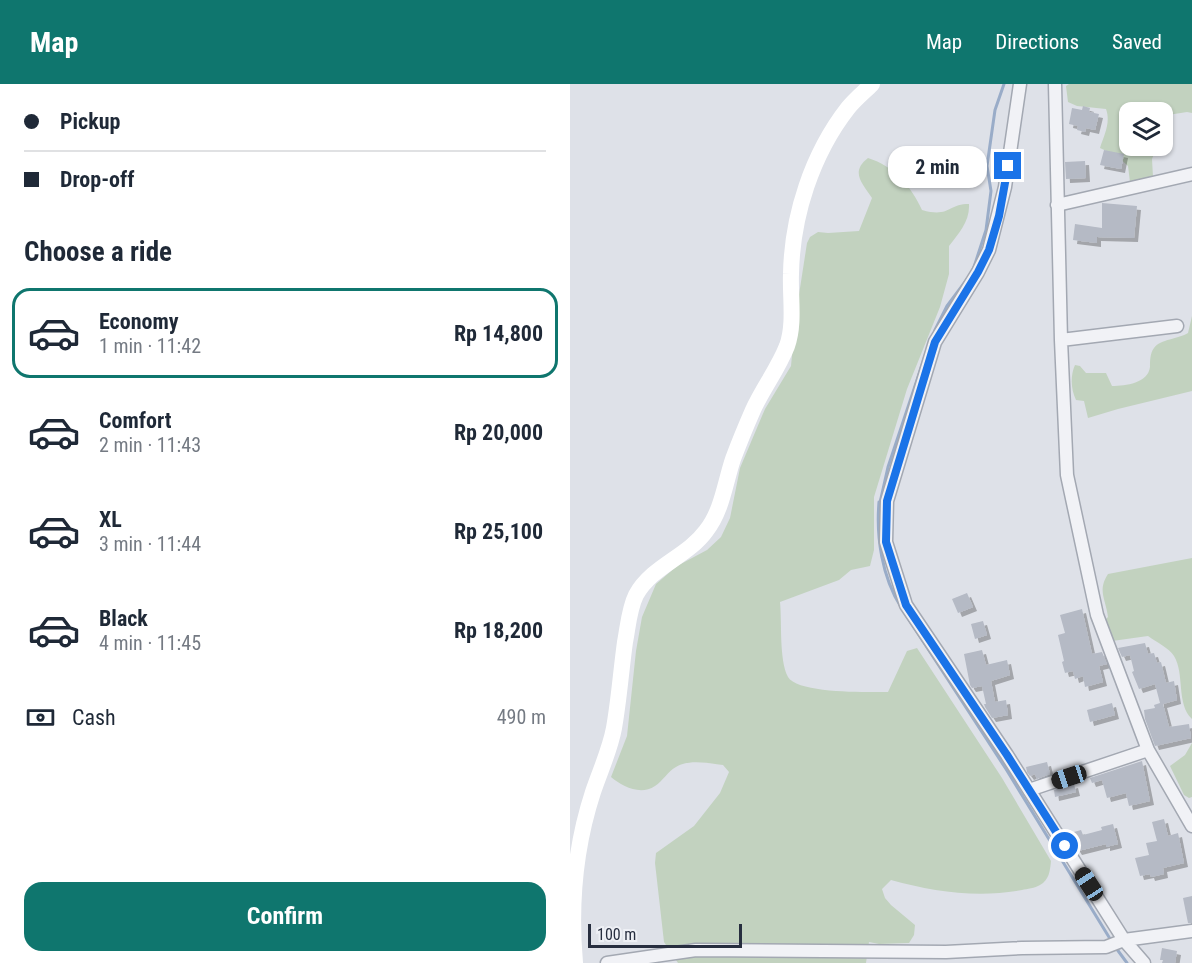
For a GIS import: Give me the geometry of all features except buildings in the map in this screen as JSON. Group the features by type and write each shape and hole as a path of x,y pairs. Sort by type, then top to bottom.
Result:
{"main road":[{"path":"575,963 572,947 573,879 580,835 614,732 628,621 634,598 656,571 700,539 709,528 719,507 734,457 754,409 777,368 789,340 792,247 796,224 813,168 827,138 849,106 872,84"}],"street":[{"path":"1020,84 1005,187 989,250 935,342 887,501 886,542 906,605 1029,790 1122,942 1144,963"},
{"path":"1055,84 1060,340 1069,486 1097,615 1148,750 1192,826"},
{"path":"1057,205 1192,174"},
{"path":"1060,340 1177,326"},
{"path":"1029,790 1148,750"},
{"path":"607,963 696,950 946,952 1106,947 1122,942 1192,931"}],"green space":[{"path":"1069,84 1192,84 1192,113 1173,114 1173,102 1119,102 1119,156 1153,156 1153,177 1130,182 1128,166 1117,156 1100,148 1107,124 1106,109 1077,106 1068,102 1066,86"},
{"path":"868,158 886,166 901,178 913,193 922,210 943,212 956,206 969,204 969,210 963,226 949,246 949,274 940,307 907,389 874,497 874,550 870,566 851,570 839,580 780,602 785,670 794,683 805,687 851,692 888,692 907,651 917,648 1002,778 1051,861 1049,872 1045,881 1036,887 989,894 940,891 891,880 882,889 885,898 915,925 914,935 909,943 869,942 866,963 678,963 664,942 655,863 656,853 694,826 720,793 729,772 723,765 686,763 673,769 655,786 643,790 631,789 611,777 627,736 642,617 656,584 677,566 707,550 721,537 730,518 740,468 765,409 791,366 807,243 810,237 818,232 859,231 872,198 859,173"},
{"path":"1192,316 1192,391 1088,418 1084,401 1076,400 1073,392 1072,378 1075,365 1080,366 1086,373 1106,373 1112,386 1135,383 1145,377 1148,372 1154,348 1188,333"},
{"path":"1192,558 1192,719 1184,705 1177,663 1169,650 1148,636 1105,642 1103,622 1108,617 1103,585 1108,574"},
{"path":"1192,743 1192,797 1189,798 1184,795 1170,766 1185,755"}],"waterway":[{"path":"974,267 986,230 991,191 987,166 995,110 1004,84"},
{"path":"935,330 947,306 968,278"},
{"path":"901,607 889,583 882,556 878,529 879,502 879,507 888,467 928,347"},
{"path":"906,615 1006,769 1112,942"},
{"path":"1116,948 1127,963"}],"route":[{"path":"1008,166 999,216 989,250 935,342 887,501 886,542 906,605 1065,846"}]}
